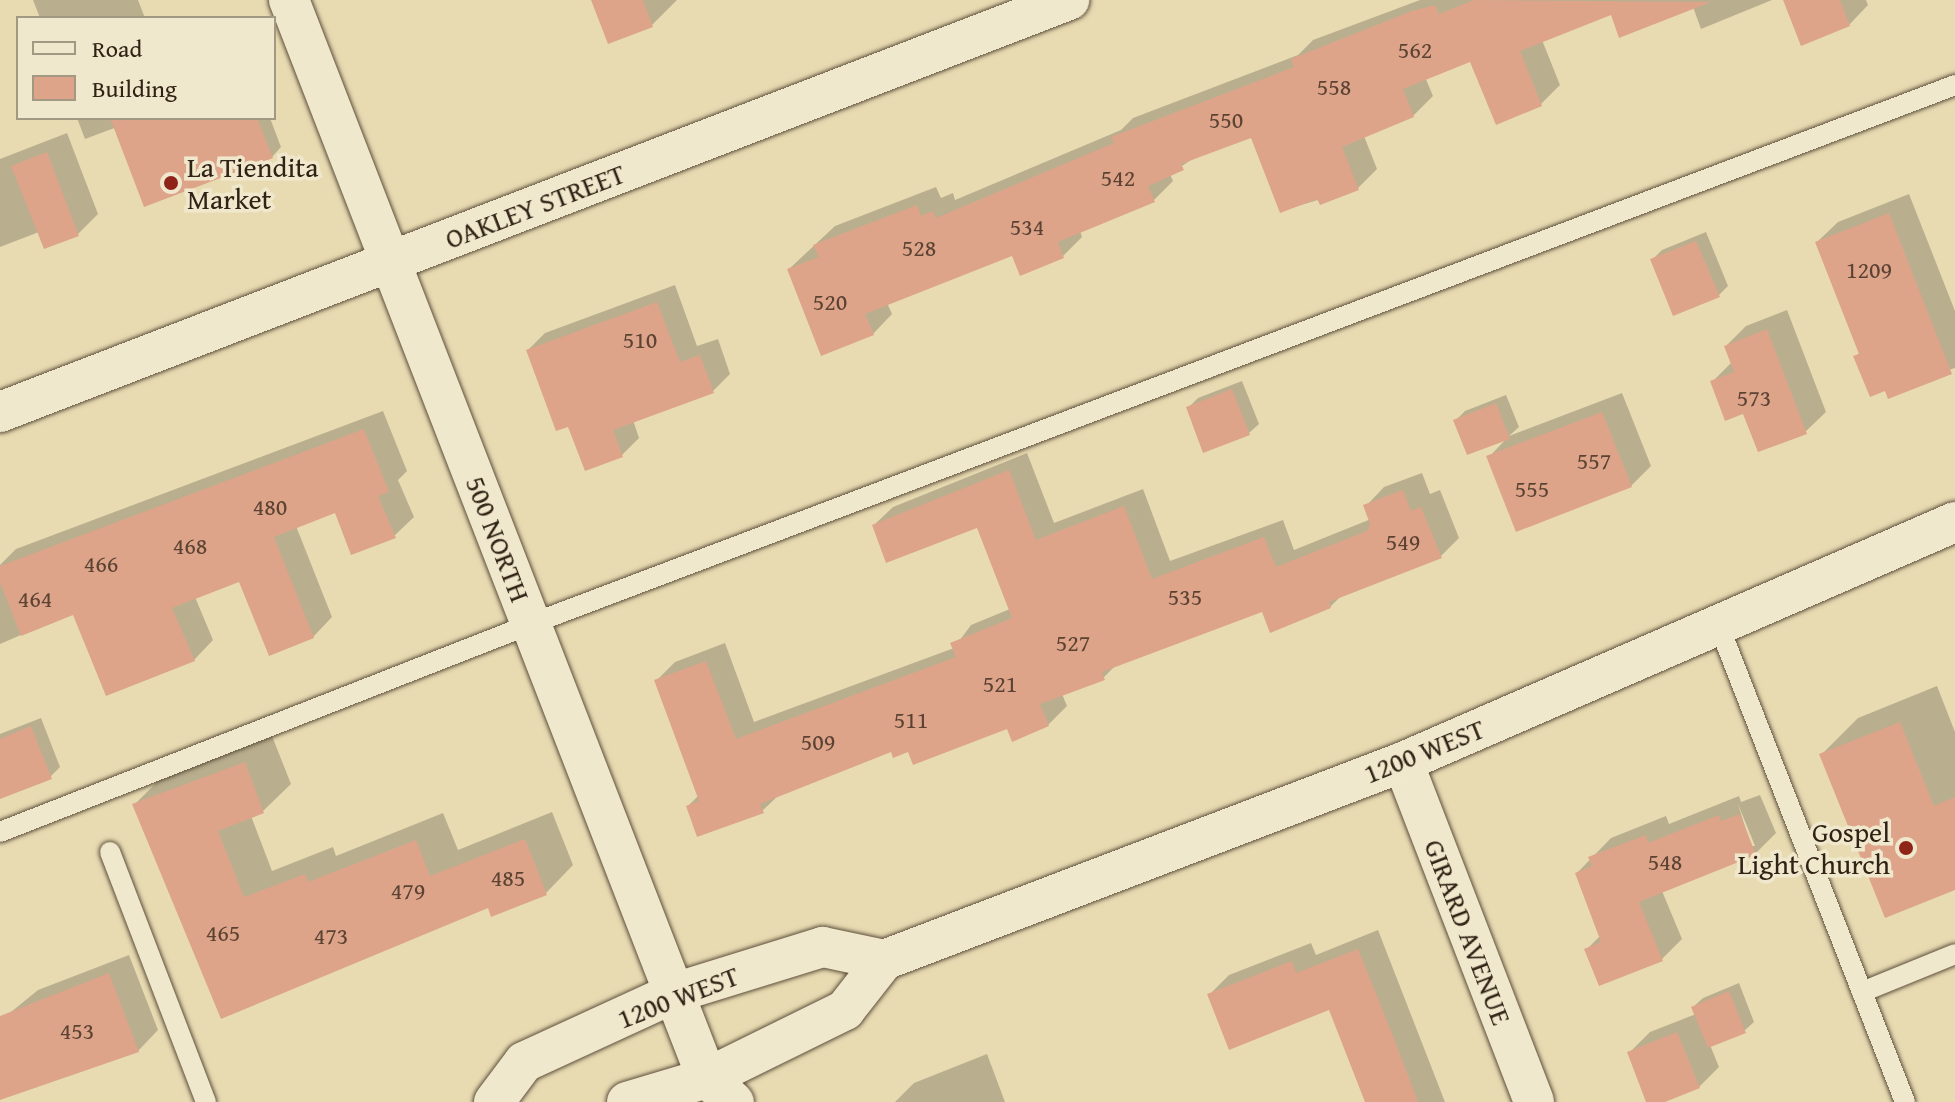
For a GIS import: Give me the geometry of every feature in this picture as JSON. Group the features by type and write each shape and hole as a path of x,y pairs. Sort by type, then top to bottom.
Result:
{"street":[{"name":"500 NORTH","path":"289,0 714,1094"},
{"name":"OAKLEY STREET","path":"0,412 1069,0"},
{"name":"1200 WEST","path":"494,1102 524,1062 674,993 823,947 884,960 1403,762 1955,522"},
{"name":"GIRARD AVENUE","path":"1403,762 1534,1102"},
{"path":"627,1102 714,1094 845,1010 884,960"}],"lane":[{"path":"0,832 531,624 1955,85"},
{"path":"1719,626 1905,1102"},
{"path":"110,852 206,1102"},
{"path":"1862,992 1955,954"}],"building":[{"path":"591,0 643,0 653,27 608,44"},
{"path":"1474,0 1711,2 1619,38 1611,15 1520,51 1542,106 1496,125 1470,62 1403,89 1414,117 1342,147 1359,190 1320,205 1317,199 1280,213 1251,138 1181,164 1184,170 1148,186 1155,202 1058,242 1064,258 1020,276 1012,256 865,314 874,335 821,356 787,269 819,257 813,245 917,205 921,216 933,211 936,218 1114,143 1111,137 1294,67 1291,59 1412,11 1435,5 1439,14"},
{"path":"1783,0 1840,0 1850,26 1801,46"},
{"name":"La Tiendita Market","path":"111,120 258,120 273,158 144,207"},
{"path":"47,152 79,236 44,249 11,166"},
{"path":"1889,213 1952,374 1888,399 1885,391 1870,397 1853,356 1859,354 1815,242"},
{"path":"1696,241 1720,297 1673,316 1650,259"},
{"path":"657,302 680,362 700,355 714,393 613,430 623,457 585,471 568,427 556,431 526,350"},
{"path":"1767,329 1807,434 1758,452 1743,414 1725,421 1710,381 1734,372 1724,346"},
{"path":"1232,389 1250,435 1203,453 1186,407"},
{"path":"1496,403 1510,439 1467,455 1453,420"},
{"path":"1602,412 1632,487 1516,532 1486,456"},
{"path":"364,429 389,492 378,496 396,538 351,555 335,513 274,537 314,638 269,656 239,582 172,608 195,661 106,696 73,615 21,636 0,582 0,566"},
{"path":"1009,470 1036,540 1124,506 1152,579 1264,537 1276,567 1367,531 1370,524 1363,505 1403,490 1411,511 1421,507 1442,558 1329,602 1331,608 1270,633 1262,612 1102,672 1105,680 1040,704 1049,726 1012,742 1007,729 913,765 908,752 893,758 891,752 760,804 764,813 697,837 686,806 699,801 654,680 706,661 736,739 956,657 950,643 1012,618 977,528 886,563 872,525"},
{"name":"Gospel Light Church","path":"1900,722 1934,806 1955,797 1955,890 1885,918 1819,754"},
{"path":"31,726 52,779 0,799 0,739"},
{"path":"245,762 264,813 218,831 244,897 305,874 308,882 416,840 430,876 525,839 547,895 491,917 488,908 221,1019 132,804"},
{"path":"1740,814 1756,855 1639,902 1663,961 1599,986 1584,949 1601,942 1575,873 1592,866 1588,857 1646,835 1648,843 1719,815 1721,821"},
{"path":"1358,949 1418,1102 1365,1102 1329,1010 1229,1050 1207,994 1292,961 1296,973"},
{"path":"109,973 139,1052 0,1100 0,1016"},
{"path":"1729,991 1746,1033 1708,1048 1691,1007"},
{"path":"1677,1032 1700,1088 1665,1102 1646,1102 1627,1052"}],"place":[{"name":"La Tiendita Market","path":"171,183"},
{"name":"Gospel Light Church","path":"1906,848"}]}
